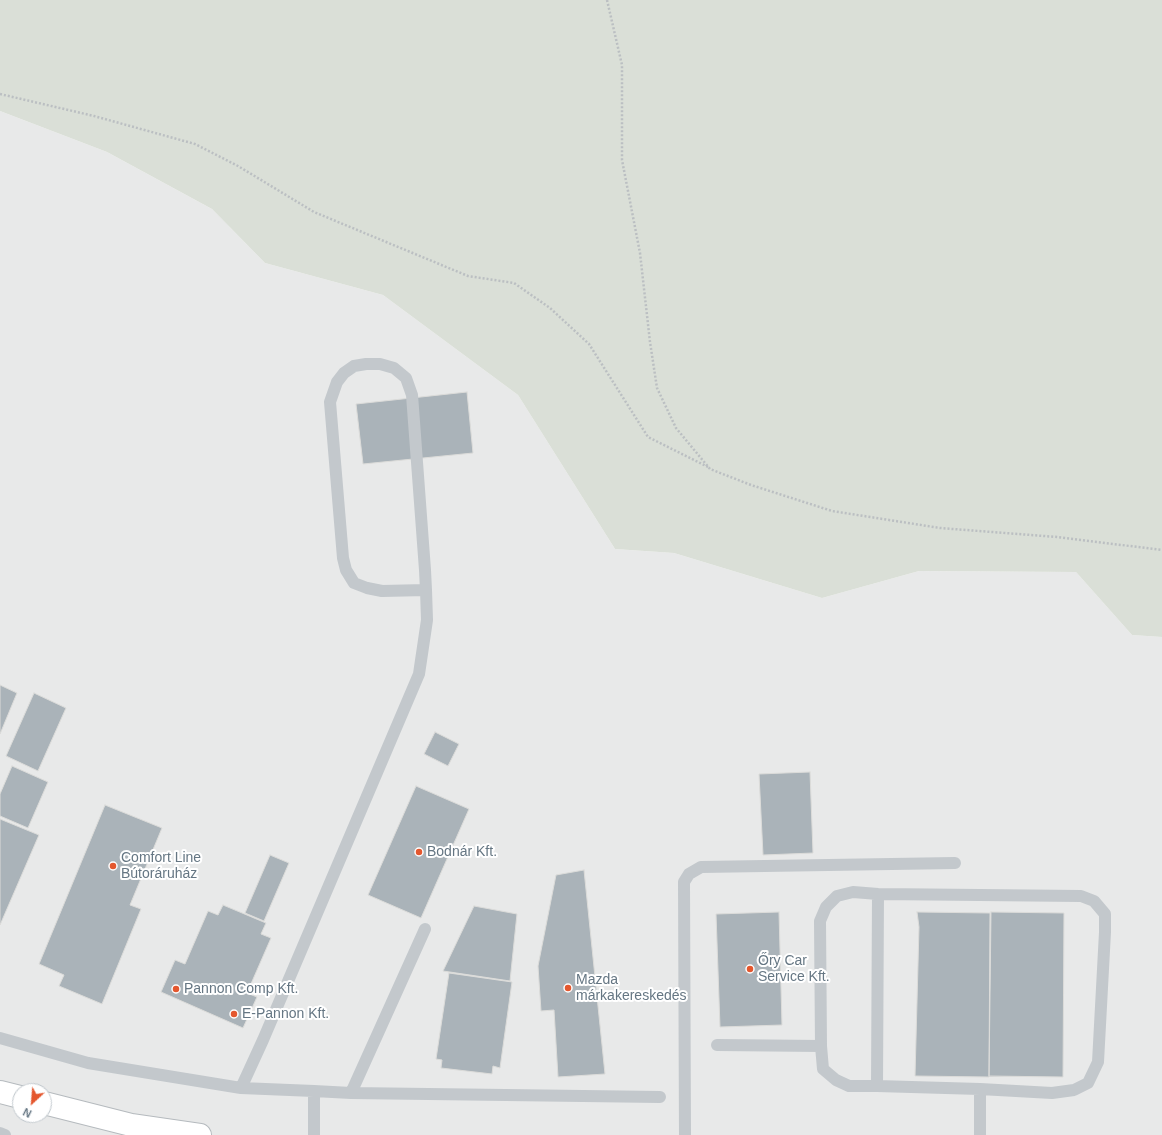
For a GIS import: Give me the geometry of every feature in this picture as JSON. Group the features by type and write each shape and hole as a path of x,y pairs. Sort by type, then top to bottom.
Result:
{"main road":[{"path":"0,1092 12,1095"},
{"path":"52,1105 131,1125 200,1135"}],"lane":[{"path":"241,1088 263,1040 419,674 427,620 426,590 412,394 406,378 394,368 380,364 354,366 344,373 337,382 330,402 343,558 346,570 354,583 367,588 382,591 426,590"},
{"path":"684,1135 684,882 689,874 701,867 955,863"},
{"path":"853,892 878,894 1081,896 1094,901 1104,914 1105,932 1098,1062 1088,1082 1074,1090 1052,1093 980,1089 849,1086 836,1080 823,1068 821,1046 820,921 826,907 837,896 853,892"},
{"path":"877,1086 878,894"},
{"path":"351,1093 425,929"},
{"path":"0,1038 88,1062 241,1088 351,1093 660,1097"},
{"path":"717,1045 821,1046"},
{"path":"980,1089 980,1135"},
{"path":"314,1091 314,1135"},
{"path":"0,1133 5,1135"}],"path":[{"path":"607,0 622,65 622,160 640,253 657,388 676,428 710,469"},
{"path":"0,94 94,116 195,144 238,166 314,212 468,276 514,283 550,308 589,344 648,437 710,469 751,485 832,511 940,528 1057,537 1162,550"}],"shaded area":[{"path":"0,0 1162,0 1162,637 1132,635 1076,572 919,571 822,598 674,553 615,549 518,395 383,295 265,263 212,209 107,152 0,111"},
{"path":"0,111 107,152 212,209 265,263 383,295 518,395 615,549 674,553 822,598 919,571 1076,572 1132,635 1162,637 1162,1135 0,1135"}],"building":[{"path":"467,392 473,453 363,464 356,404"},
{"path":"0,685 17,693 0,734"},
{"path":"34,693 66,708 38,771 6,756"},
{"path":"435,732 459,744 448,766 424,754"},
{"path":"12,766 48,782 28,828 0,816 0,794"},
{"path":"810,772 813,853 763,855 759,774"},
{"name":"Bodnár Kft.","path":"416,786 469,809 421,918 368,895"},
{"name":"Comfort Line Bútoráruház","path":"105,805 162,828 130,905 141,909 102,1004 59,986 64,975 39,964"},
{"path":"0,819 39,835 0,925"},
{"path":"270,855 289,863 264,921 245,913"},
{"name":"Mazda márkakereskedés","path":"584,870 605,1074 558,1077 554,1010 541,1011 538,966 556,875"},
{"path":"223,905 266,923 261,934 271,938 247,993 257,997 243,1028 161,992 175,960 185,964 208,911 218,915"},
{"path":"474,906 517,914 510,981 443,971"},
{"name":"Őry Car Service Kft.","path":"779,912 782,1025 720,1027 716,914"},
{"path":"917,912 990,913 989,1077 915,1076 919,927"},
{"path":"991,912 1064,913 1063,1077 989,1076"},
{"path":"449,973 512,982 500,1068 493,1066 492,1074 441,1068 442,1060 436,1059"}],"place":[{"name":"Bodnár Kft.","path":"419,852"},
{"name":"Comfort Line Bútoráruház","path":"113,866"},
{"name":"Őry Car Service Kft.","path":"750,969"},
{"name":"Mazda márkakereskedés","path":"568,988"},
{"name":"Pannon Comp Kft.","path":"176,989"},
{"name":"E-Pannon Kft.","path":"234,1014"}]}
